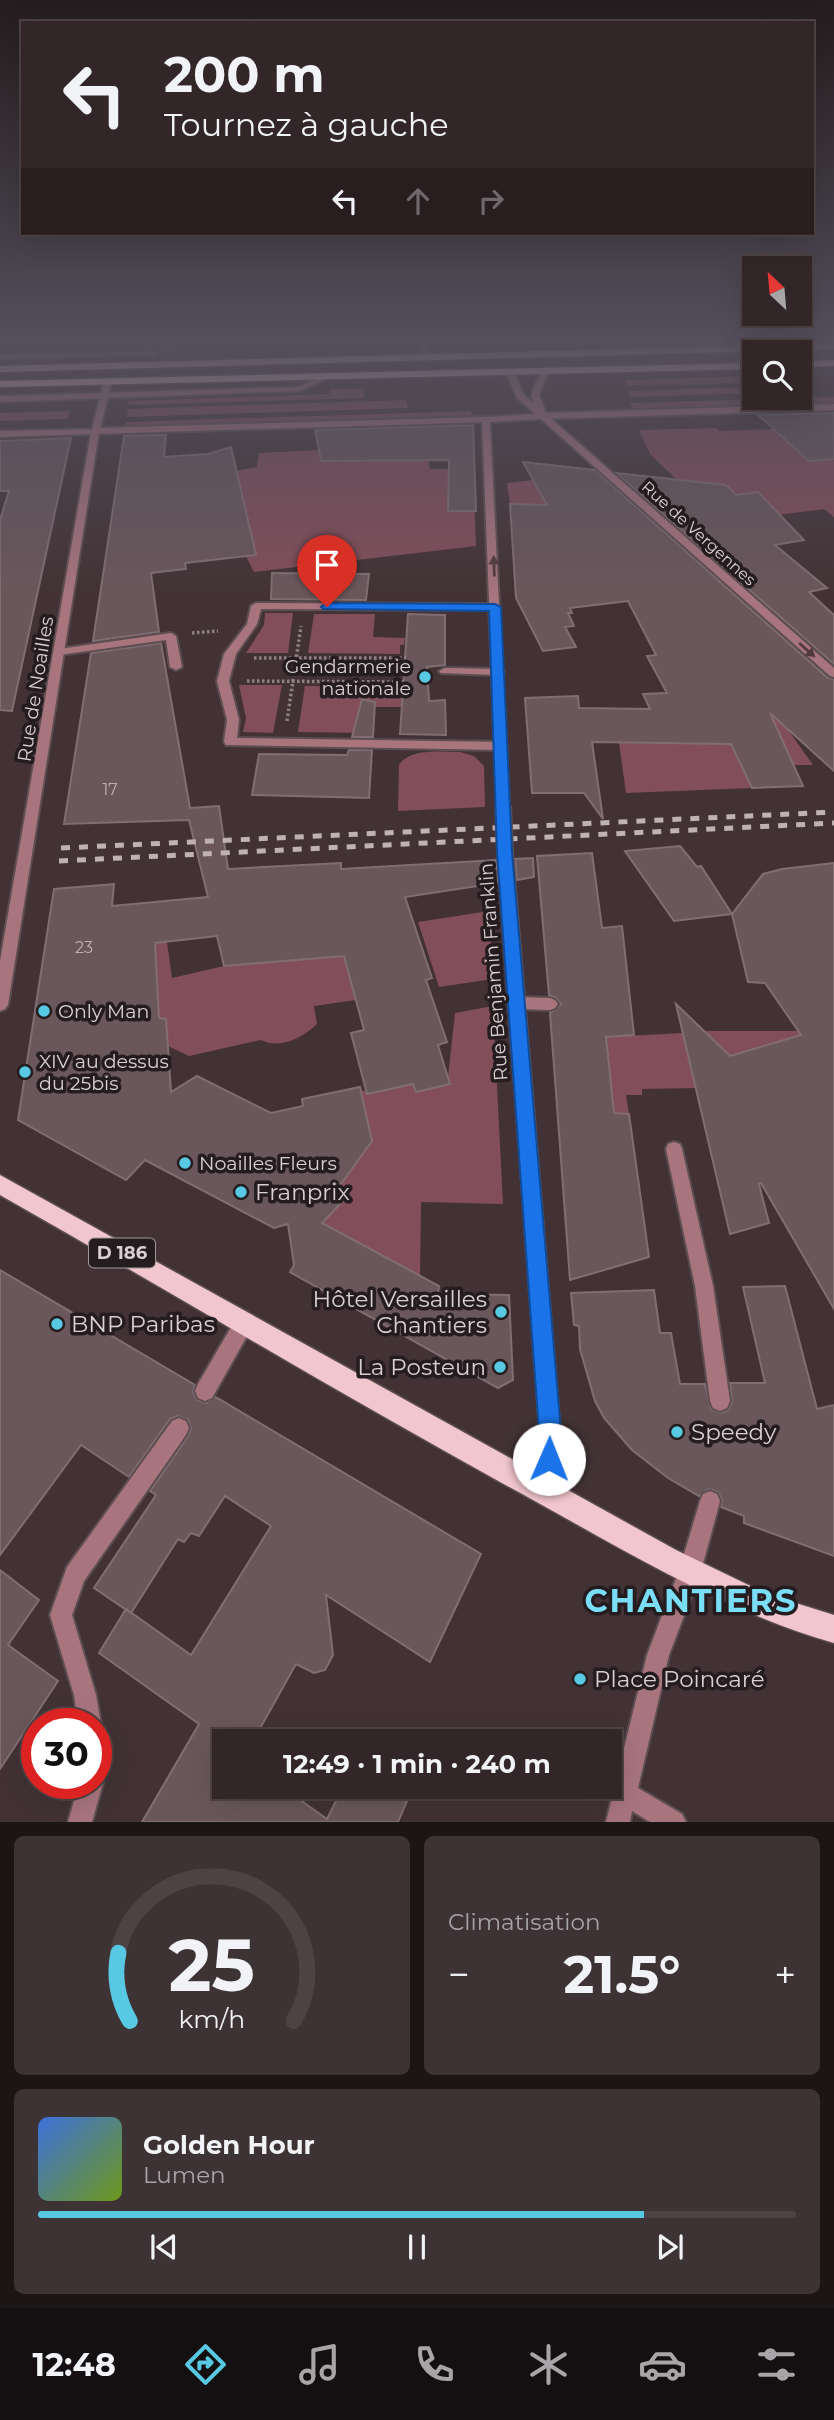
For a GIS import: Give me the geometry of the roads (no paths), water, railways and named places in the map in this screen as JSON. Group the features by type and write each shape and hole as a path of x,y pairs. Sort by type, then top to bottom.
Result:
{"main road":[{"name":"D 186","path":"0,1184 544,1493 776,1612 834,1629"}],"street":[{"name":"Rue de Noailles","path":"0,1005 96,427"},
{"path":"0,433 211,427"},
{"name":"Rue Benjamin Franklin","path":"486,427 505,852 550,1432 544,1493"},
{"name":"Rue de Vergennes","path":"555,427 834,674"},
{"path":"495,607 256,606 250,628 229,658 223,681 233,720 230,742 501,746"},
{"path":"59,652 170,636 177,667"},
{"path":"445,671 498,671"},
{"path":"516,1003 550,1004"},
{"path":"674,1149 704,1286 720,1401"},
{"path":"205,1391 244,1323"},
{"path":"87,1708 61,1615 75,1575 179,1428"},
{"path":"618,1822 658,1655 690,1570 710,1501"},
{"path":"625,1794 674,1822"},
{"path":"80,1822 86,1799"}],"railway":[{"path":"61,848 834,812"},
{"path":"59,861 834,823"}],"place":[{"name":"Gendarmerie nationale","path":"425,677"},
{"name":"Only Man","path":"44,1011"},
{"name":"XIV au dessus du 25bis","path":"25,1072"},
{"name":"Noailles Fleurs","path":"185,1163"},
{"name":"Franprix","path":"241,1192"},
{"name":"Hôtel Versailles Chantiers","path":"501,1312"},
{"name":"BNP Paribas","path":"57,1324"},
{"name":"La Posteun","path":"500,1367"},
{"name":"Speedy","path":"677,1432"},
{"name":"Place Poincaré","path":"580,1679"}],"district":[{"name":"CHANTIERS","path":"691,1601"}]}
